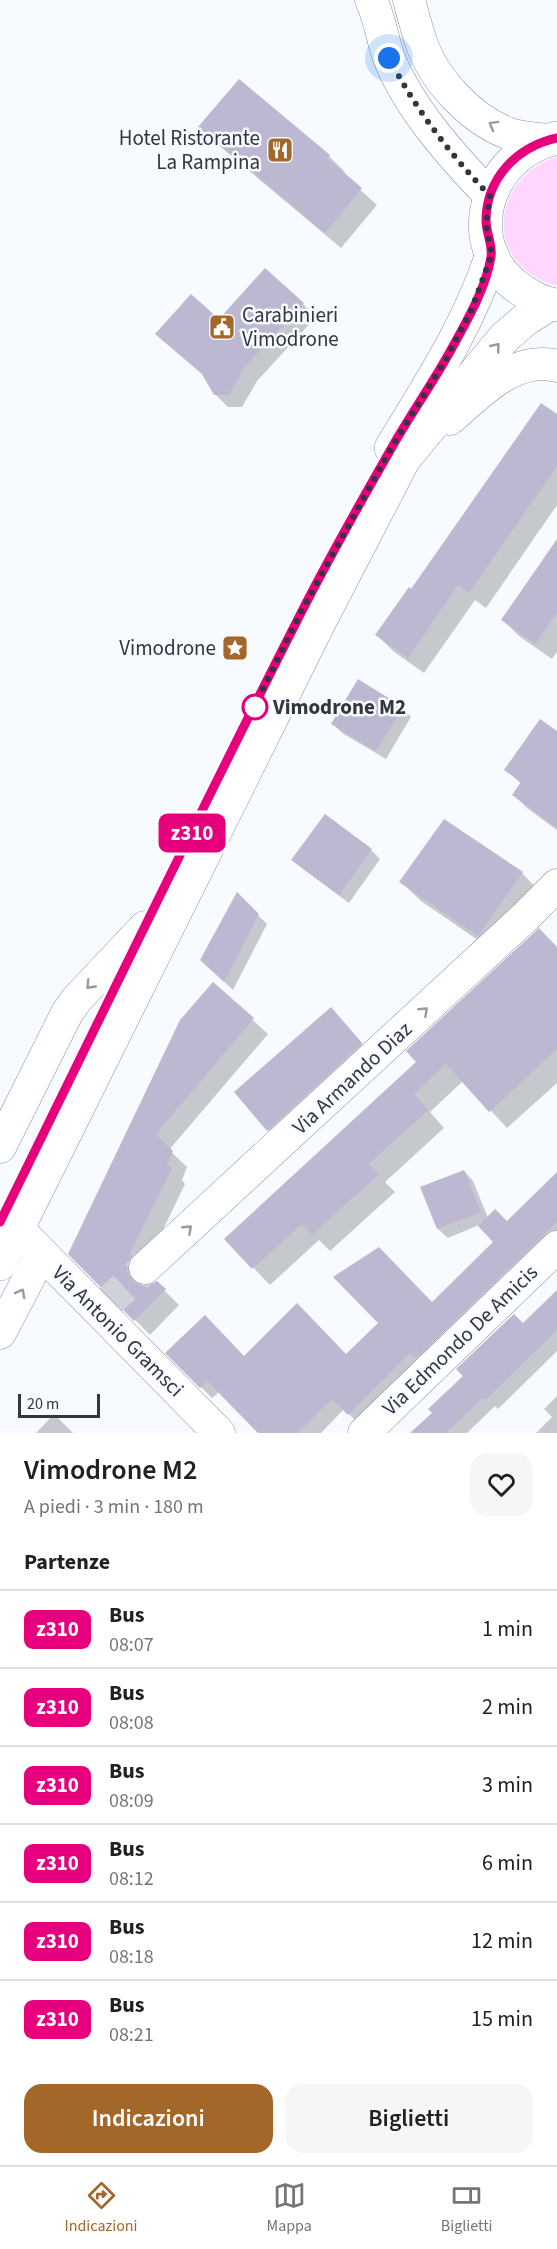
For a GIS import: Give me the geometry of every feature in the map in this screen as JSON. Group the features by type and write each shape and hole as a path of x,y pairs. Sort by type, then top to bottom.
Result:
{"main road":[{"path":"553,139 523,151 499,176 490,196 486,225 492,254 501,271 513,284 528,294 554,306"},
{"path":"0,1264 9,1225 145,927 301,612 390,450 464,325 481,288 492,254"},
{"path":"9,1225 404,459 504,338 526,319 554,306"}],"street":[{"path":"371,0 389,58 403,85 429,126 490,196"},
{"path":"409,0 422,45 442,80 460,100 481,118 508,133 553,139"},
{"path":"404,459 502,376 518,368 534,365 557,366"},
{"name":"Via Armando Diaz","path":"145,1269 516,927 557,885"},
{"path":"0,1147 67,1013 77,999 145,927"},
{"name":"Via Antonio Gramsci","path":"9,1225 42,1253 100,1310 219,1433"},
{"name":"Via Edmondo De Amicis","path":"364,1433 557,1247"},
{"path":"0,1333 42,1253"}],"shaded area":[{"path":"557,157 557,285 545,282 531,274 514,257 506,241 504,223 506,206 513,190 524,176 539,164"}],"building":[{"name":"Hotel Ristorante La Rampina","path":"239,79 330,155 327,158 362,188 325,233 198,127"},
{"name":"Carabinieri Vimodrone","path":"265,268 304,303 244,368 229,395 214,395 202,374 155,334 191,294 219,319"},
{"path":"541,403 557,414 557,466 469,593 458,585 408,658 375,635 409,587 411,589"},
{"path":"557,539 557,613 535,644 501,620"},
{"path":"358,679 403,707 376,751 331,724"},
{"path":"540,719 557,731 557,828 512,795 521,782 504,770"},
{"path":"325,814 372,849 339,895 291,860"},
{"path":"444,819 523,872 478,936 399,882"},
{"path":"237,892 259,914 224,982 200,960"},
{"path":"539,928 557,947 557,1049 489,1112 446,1064 414,1094 428,1110 369,1164 379,1174 312,1235 302,1224 252,1269 224,1239 416,1062 406,1051"},
{"path":"213,982 254,1018 156,1134 173,1151 167,1165 172,1168 130,1253 132,1256 127,1271 131,1280 139,1285 148,1286 157,1281 166,1289 134,1321 68,1254 180,1020"},
{"path":"331,1007 362,1043 267,1131 234,1092"},
{"path":"464,1170 481,1212 437,1229 420,1187"},
{"path":"557,1172 557,1222 416,1358 410,1353 348,1415 332,1399 297,1433 258,1433 207,1381 200,1388 165,1353 205,1315 244,1356 297,1303 346,1354 378,1323 333,1277 379,1247 432,1302 493,1242 478,1226 495,1209 507,1221"},
{"path":"557,1290 557,1330 486,1400 483,1397 446,1433 410,1433 432,1413 428,1409 463,1376 456,1369 514,1314 523,1323"}],"tunnel":[{"path":"101,1309 145,1268"}],"bus line":[{"name":"z310","path":"0,1222 301,612 390,450 464,325 481,288 492,254 486,232 486,218 495,183 509,163 523,151 557,138"}],"place":[{"name":"Hotel Ristorante La Rampina","path":"280,150"},
{"name":"Carabinieri Vimodrone","path":"222,327"},
{"name":"Vimodrone","path":"235,648"},
{"name":"Vimodrone M2","path":"255,707"}],"route":[{"path":"255,707 249,717 301,612 390,450 451,350 477,298 492,254 486,232 486,210 490,196 429,126 389,58"}]}
